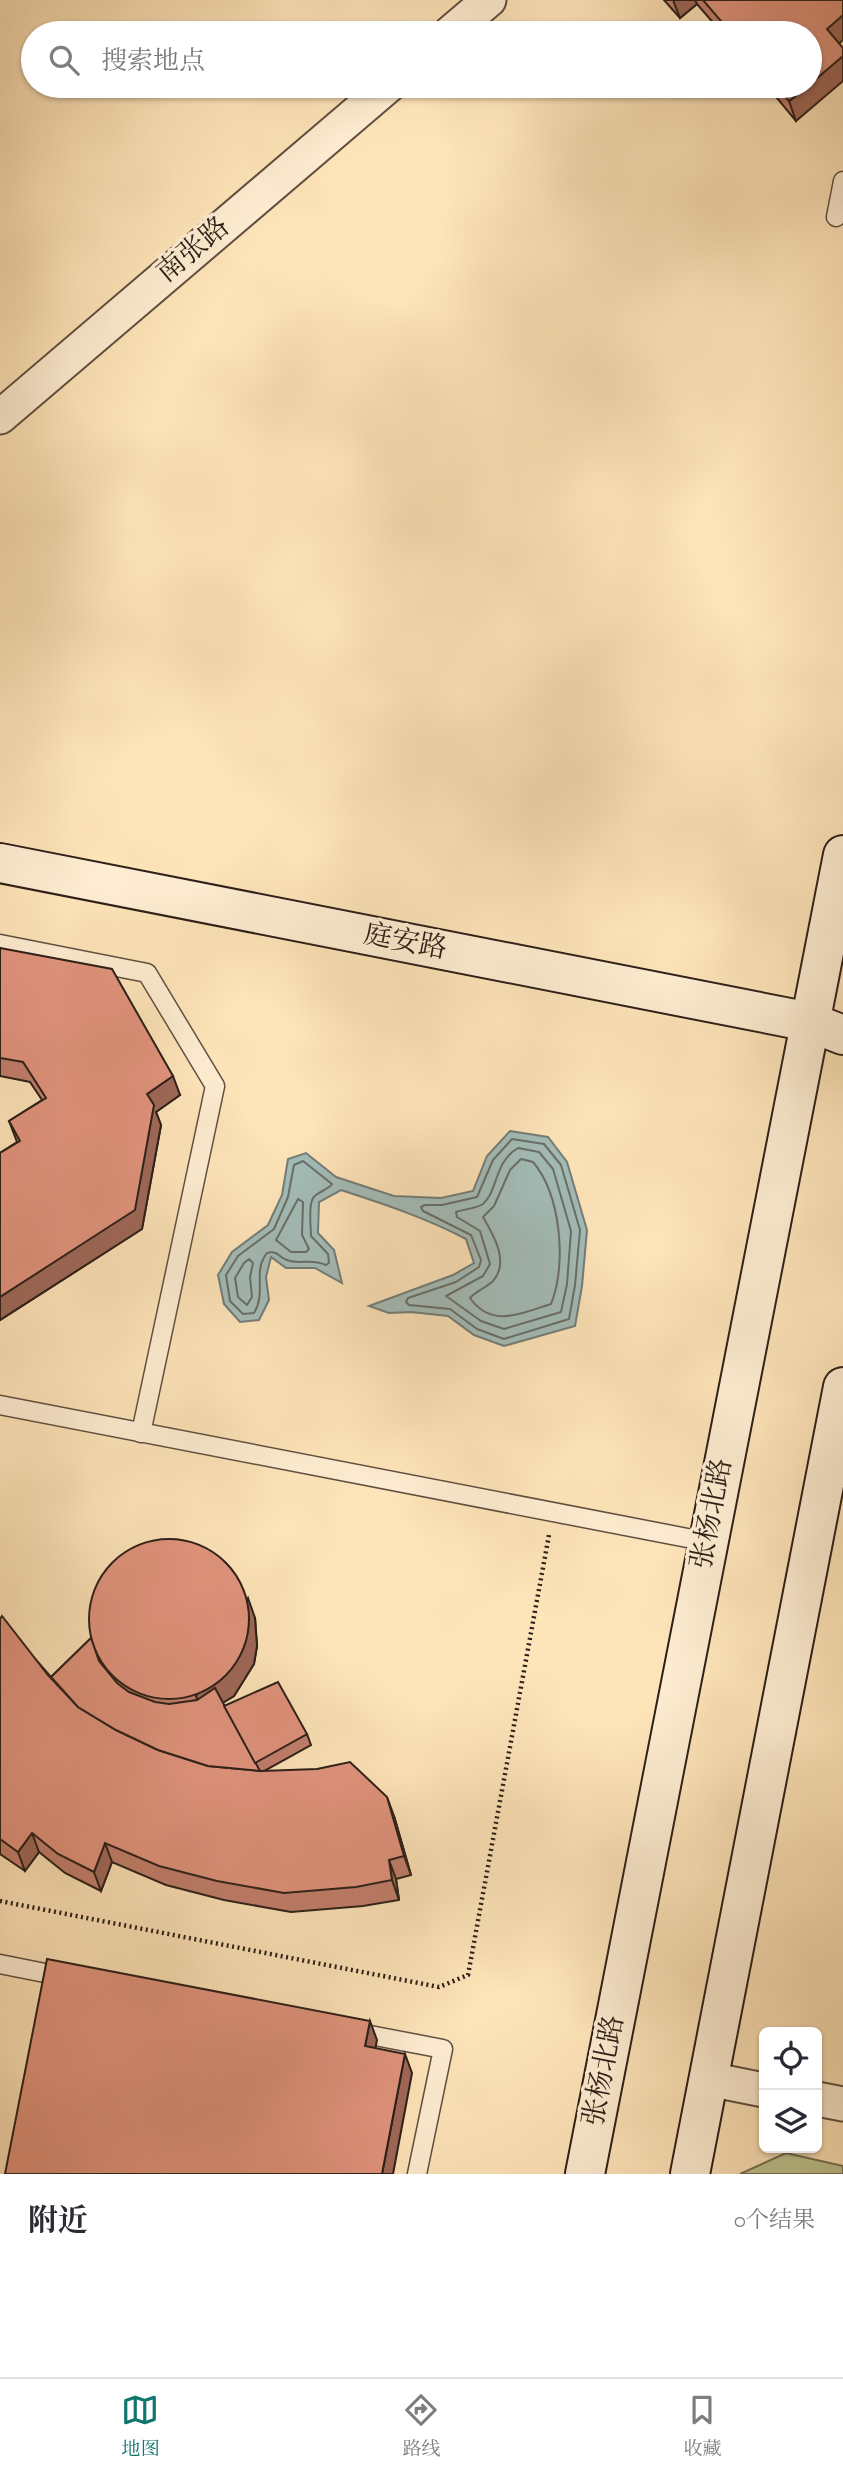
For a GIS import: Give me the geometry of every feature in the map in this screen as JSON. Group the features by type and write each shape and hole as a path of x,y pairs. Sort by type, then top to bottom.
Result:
{"main road":[{"name":"张杨北路","path":"585,2174 708,1542 832,1027 843,855"},
{"name":"庭安路","path":"0,863 832,1027"},
{"path":"690,2174 843,1387"}],"street":[{"path":"464,21 489,0"},
{"name":"南张路","path":"0,417 374,98"},
{"path":"709,2079 759,2089"},
{"path":"822,2100 843,2104"}],"lane":[{"path":"836,216 843,181"},
{"path":"0,944 147,973 215,1086 141,1433"},
{"path":"0,1405 708,1542"},
{"path":"0,1964 80,1979"},
{"path":"335,2028 443,2049 417,2174"}],"path":[{"path":"0,1901 439,1987 468,1975 553,1513"}],"green space":[{"path":"786,2153 843,2166 843,2174 740,2174"}],"water":[{"path":"510,1131 548,1137 567,1162 587,1230 575,1326 504,1346 474,1335 448,1316 411,1312 389,1313 369,1306 453,1275 474,1263 466,1239 420,1218 341,1190 319,1202 318,1233 334,1250 342,1283 315,1268 286,1268 271,1257 266,1277 269,1300 259,1320 240,1322 224,1304 218,1275 232,1252 268,1225 282,1195 288,1159 306,1153 336,1177 394,1196 441,1198 473,1191 487,1156"}],"building":[{"path":"703,0 843,0 843,15 827,29 843,48 843,56 822,74 822,21 721,21"},
{"path":"0,948 112,969 173,1076 147,1094 154,1105 135,1210 0,1297 0,1153 20,1141 9,1121 46,1098 23,1062 0,1058"},
{"path":"169,1539 200,1545 226,1562 243,1588 249,1619 243,1650 226,1676 200,1693 169,1699 138,1693 112,1676 95,1650 89,1619 95,1588 112,1562 138,1545"},
{"path":"2,1616 48,1675 78,1707 116,1730 158,1750 208,1766 261,1771 317,1769 350,1762 387,1797 404,1856 389,1860 392,1880 356,1887 284,1893 217,1881 159,1866 105,1843 94,1872 58,1854 32,1833 18,1852 0,1839"},
{"path":"91,1638 99,1661 117,1683 129,1692 155,1702 169,1704 197,1700 215,1688 260,1771 208,1766 158,1750 116,1730 78,1707 51,1677"},
{"path":"278,1682 307,1734 255,1763 224,1706"},
{"path":"47,1959 370,2021 365,2046 405,2054 382,2174 5,2174"}]}
